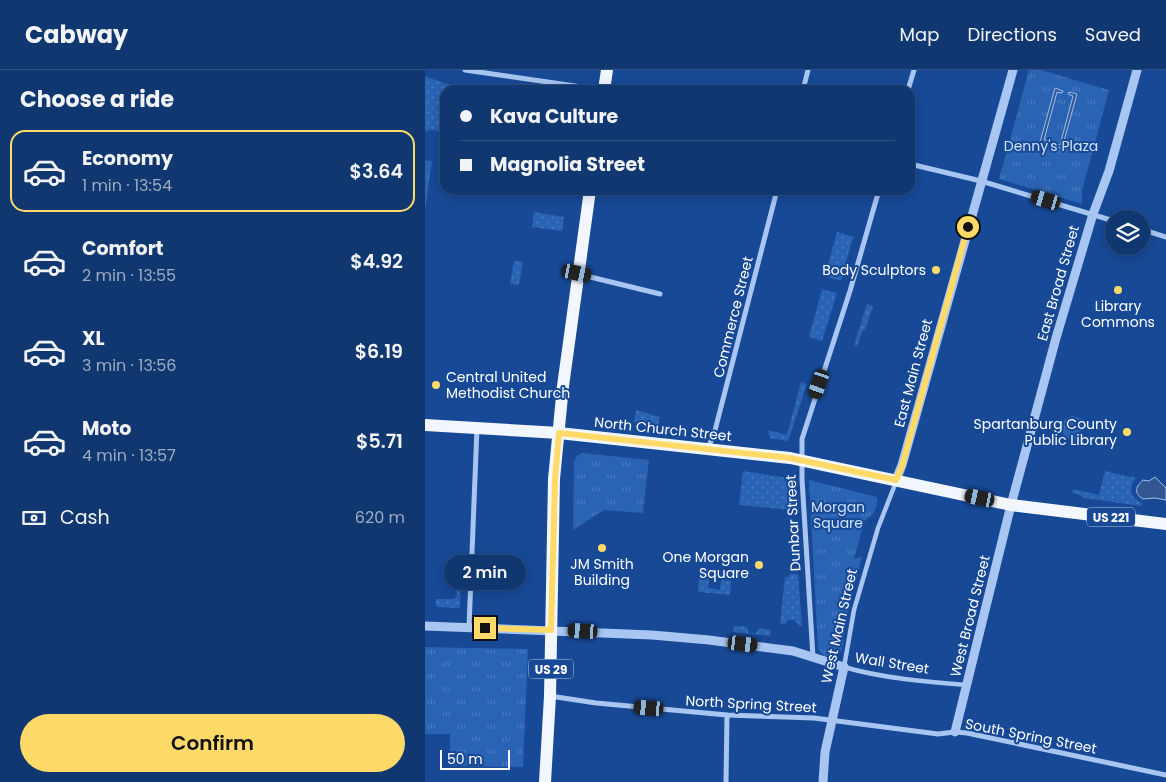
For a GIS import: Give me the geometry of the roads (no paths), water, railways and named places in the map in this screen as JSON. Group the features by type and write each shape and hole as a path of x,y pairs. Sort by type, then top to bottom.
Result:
{"main road":[{"path":"605,85 607,70"},
{"name":"US 29","path":"545,782 550,696 555,479 563,386 588,195"},
{"name":"North Church Street","path":"425,425 559,433 707,448 801,460 896,480"},
{"name":"US 221","path":"896,480 1011,505 1166,524"}],"street":[{"path":"465,70 569,85"},
{"path":"804,85 808,70"},
{"path":"910,85 914,70"},
{"name":"East Main Street","path":"896,480 902,466 1013,70"},
{"name":"East Broad Street","path":"1011,505 1059,329 1093,214 1109,171 1137,70"},
{"path":"915,165 981,181 1105,218"},
{"name":"Commerce Street","path":"707,448 714,434 776,195"},
{"name":"Dunbar Street","path":"813,657 801,460 803,433 850,291 878,195"},
{"path":"1150,232 1166,237"},
{"path":"577,273 660,294"},
{"path":"469,627 477,427"},
{"name":"West Main Street","path":"823,782 825,752 844,667 854,610 878,528 896,480"},
{"name":"West Broad Street","path":"955,732 1011,505"},
{"path":"425,626 551,630 709,640 793,651 844,667"},
{"name":"Wall Street","path":"844,667 905,678 967,685"},
{"name":"North Spring Street","path":"550,696 596,703 727,715 831,720"},
{"path":"726,782 727,715"},
{"name":"South Spring Street","path":"831,720 938,734 955,732 1166,775"}],"place":[{"name":"Body Sculptors","path":"936,270"},
{"name":"Library Commons","path":"1118,290"},
{"name":"Central United Methodist Church","path":"436,385"},
{"name":"Spartanburg County Public Library","path":"1127,432"},
{"name":"JM Smith Building","path":"602,548"},
{"name":"One Morgan Square","path":"759,565"}],"park label":[{"name":"Denny's Plaza","path":"1051,146"},
{"name":"Morgan Square","path":"838,516"}]}
